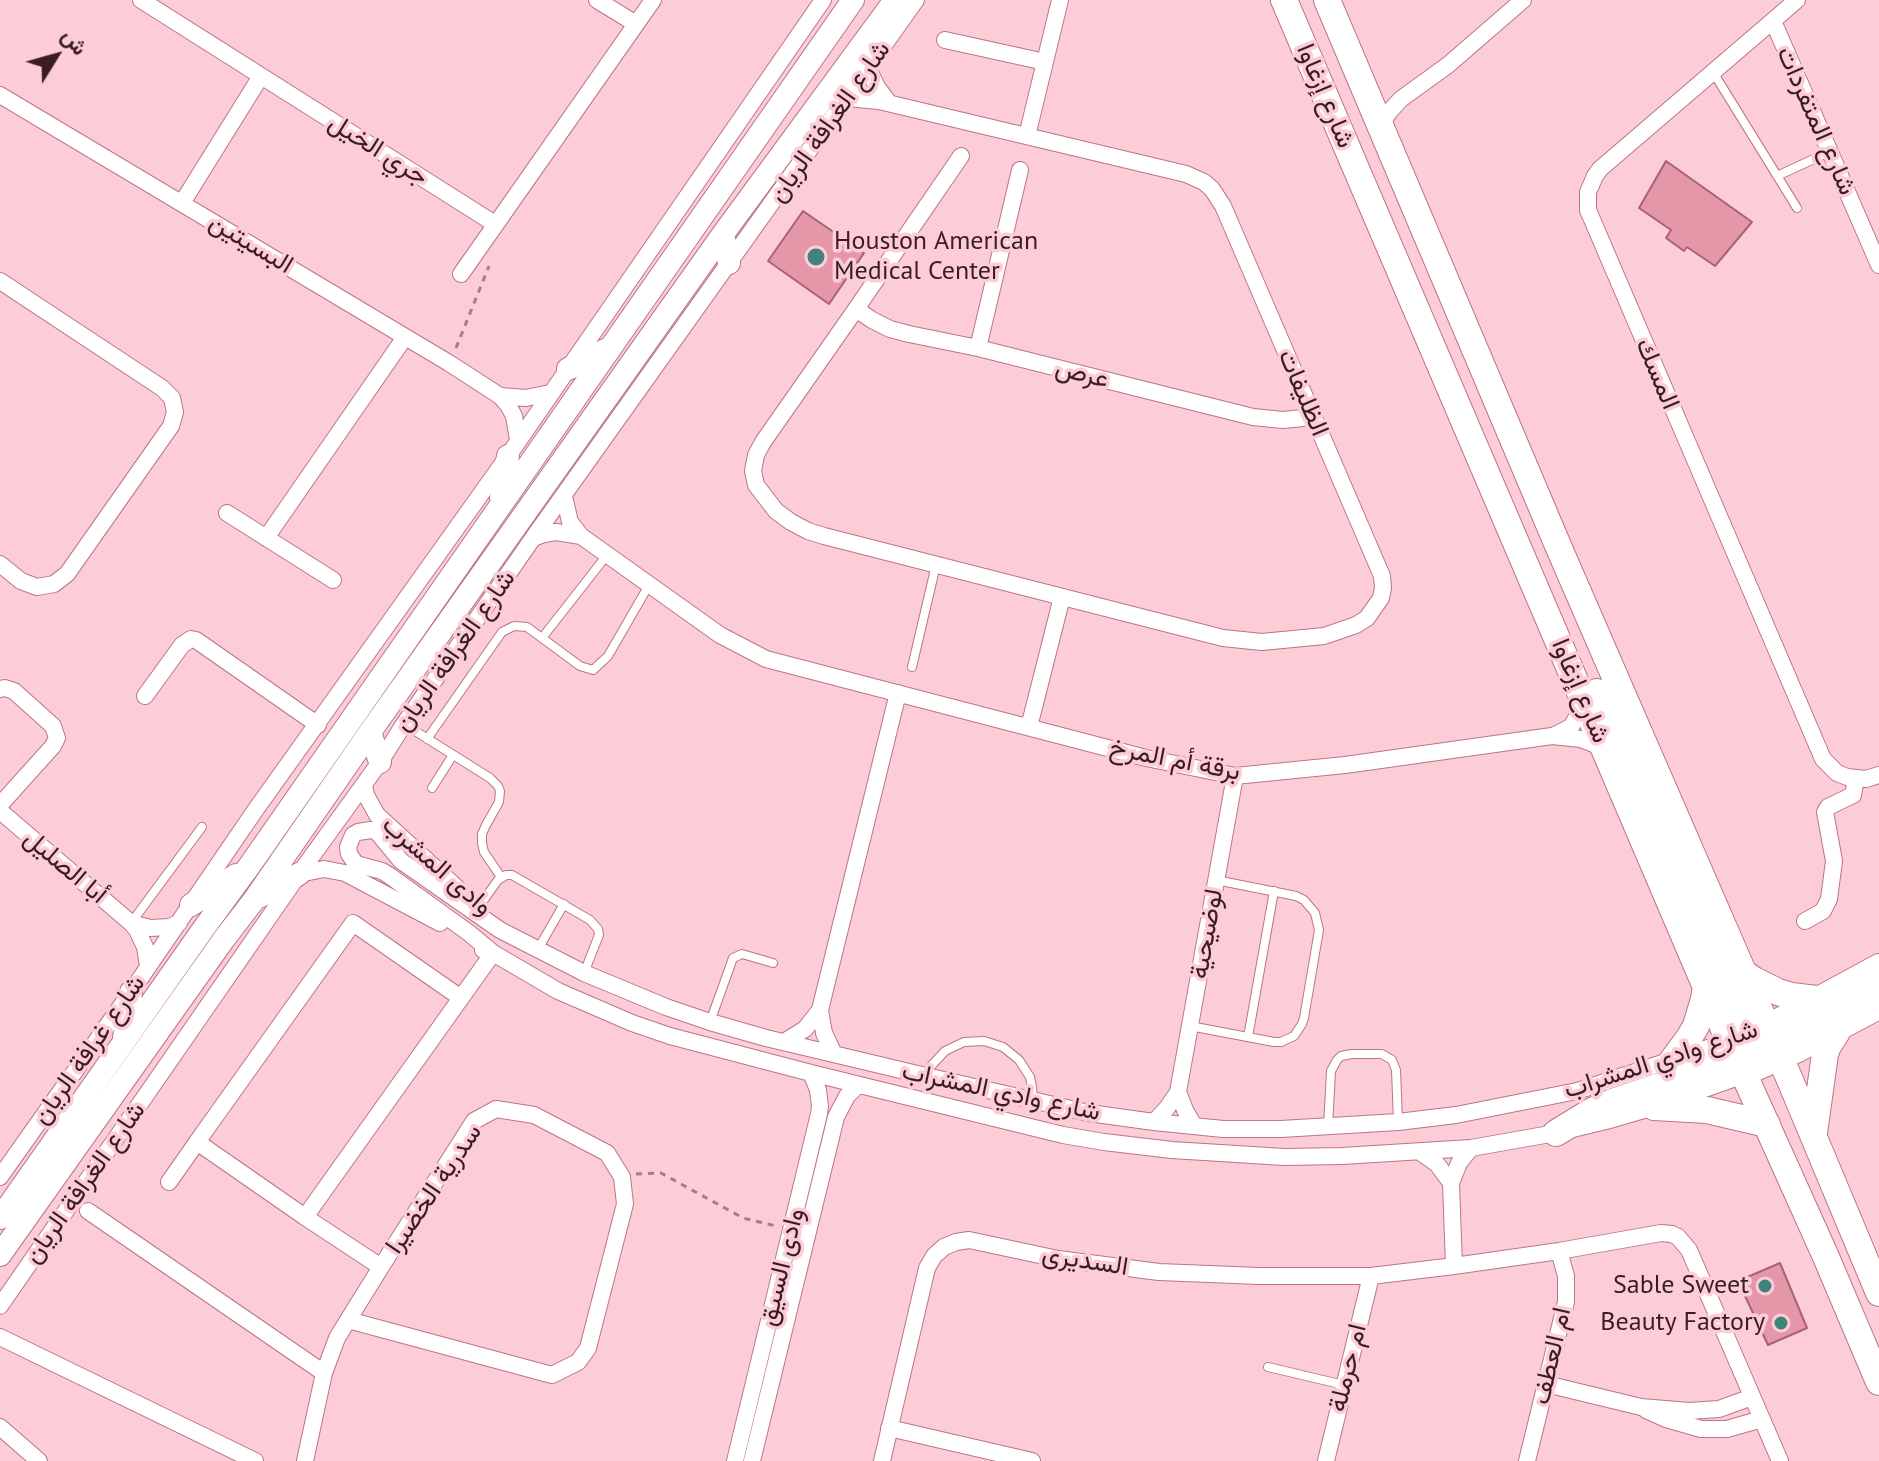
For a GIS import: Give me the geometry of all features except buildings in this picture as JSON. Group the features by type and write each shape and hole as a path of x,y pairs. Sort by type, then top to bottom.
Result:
{"main road":[{"name":"شارع الغرافة الريان","path":"0,1218 853,0"},
{"name":"شارع الغرافة الريان","path":"0,1255 723,234 895,0"},
{"name":"شارع إزغاوا","path":"1284,0 1706,985 1756,1050 1814,1137 1879,1293"},
{"name":"شارع إزغاوا","path":"1327,0 1742,972 1767,1124 1879,1382"},
{"path":"723,234 729,263"},
{"path":"568,369 610,348"},
{"path":"500,505 513,448"},
{"path":"1551,622 1585,671 1614,724 1842,1250 1879,1307"},
{"path":"370,732 380,762"},
{"path":"185,914 250,865"},
{"path":"254,900 299,874"},
{"name":"شارع وادي المشراب","path":"1756,1050 1817,999 1879,965"},
{"path":"1742,972 1778,992 1817,999"},
{"path":"1672,1061 1696,1026 1706,985"},
{"path":"1556,1133 1612,1102 1756,1050 1879,987"},
{"path":"123,1043 131,992"},
{"name":"شارع وادي المشراب","path":"1756,1050 1837,1032 1879,1008"},
{"path":"1814,1137 1825,1054 1837,1032"},
{"path":"1654,1107 1707,1110 1767,1124"}],"street":[{"name":"جري الخيل","path":"141,0 495,224"},
{"path":"597,0 636,24"},
{"path":"461,274 653,0"},
{"path":"185,914 823,0"},
{"name":"شارع الغرافة الريان","path":"0,1306 533,538 916,0"},
{"path":"1027,136 1060,0"},
{"path":"1380,127 1389,112 1408,93 1448,65 1523,0"},
{"name":"المسك","path":"1797,0 1600,169 1588,192 1588,210 1819,750 1837,773 1856,779"},
{"name":"شارع المتفردات","path":"1773,21 1879,265"},
{"path":"945,40 1045,62"},
{"path":"868,68 889,103"},
{"path":"182,203 261,76"},
{"path":"1364,88 1385,95 1408,93"},
{"name":"البسيتين","path":"0,95 500,396"},
{"name":"الظليفات","path":"847,98 889,103 1186,174 1212,189 1223,206 1382,576 1381,598 1367,618 1324,636 1262,642 1223,638 808,531 776,511 756,485 753,471 756,455 961,156"},
{"path":"978,348 1020,170"},
{"path":"0,281 162,388 172,398 175,412 171,426 67,574 54,584 37,587 21,581 0,564"},
{"name":"عرص","path":"856,309 890,329 1253,417 1283,420 1313,417"},
{"path":"266,538 405,337"},
{"path":"500,396 526,398 550,393"},
{"path":"500,396 514,416 513,448"},
{"name":"برقة أم المرخ","path":"564,496 570,522 581,536 720,635 766,659 1146,758 1235,776 1345,765 1552,736 1581,739 1604,748"},
{"path":"227,513 333,580"},
{"path":"533,538 556,532 581,536"},
{"path":"1029,727 1062,597"},
{"path":"145,696 182,645 191,639 318,725"},
{"path":"0,689 14,691 56,729 57,738 0,805"},
{"path":"834,1054 824,1033 820,1010 898,693"},
{"path":"1552,736 1571,727 1585,703"},
{"path":"1805,921 1823,911 1829,899 1834,861 1825,812 1828,807 1853,795 1856,779 1879,775"},
{"name":"لوضيحية","path":"1154,1122 1178,1092 1235,776"},
{"name":"وادى المشرب","path":"364,785 377,815 436,871 521,940"},
{"name":"أبا الصليل","path":"0,811 131,923 145,947 148,966"},
{"name":"شارع وادي المشراب","path":"493,953 484,943 390,876 356,864 348,847 353,835 364,830 377,832 395,855 487,921 584,973 652,1002 784,1042 1089,1113 1223,1129 1328,1128 1398,1122 1550,1097 1672,1061 1756,1050"},
{"name":"شارع وادي المشراب","path":"299,874 324,869 345,873 430,916 476,947 493,953 558,991 670,1036 1063,1135 1172,1150 1284,1157 1471,1148 1556,1133 1654,1107 1756,1050"},
{"name":"أبا الصليل","path":"131,923 150,928 169,927 185,914"},
{"name":"شارع غرافة الريان","path":"0,1177 185,914"},
{"path":"169,1182 353,923 461,998"},
{"path":"305,1217 493,953"},
{"path":"784,1042 805,1029 820,1010"},
{"name":"وادى السيق","path":"742,1460 820,1106 811,1073"},
{"name":"وادى السيق","path":"742,1460 836,1117 847,1096 858,1085"},
{"path":"1178,1092 1194,1126"},
{"name":"سدرية الخضيرا","path":"305,1461 324,1373 337,1338 474,1121 496,1109 534,1115 607,1153 622,1177"},
{"path":"197,1142 381,1267"},
{"path":"1454,1266 1451,1183 1459,1163 1471,1148"},
{"path":"1420,1152 1437,1164 1451,1183"},
{"path":"348,1320 552,1375 578,1362 588,1348 625,1204 622,1177"},
{"path":"88,1211 324,1373"},
{"name":"السديرى","path":"882,1461 927,1268 944,1247 956,1242 969,1240 1058,1259 1159,1272 1371,1276 1559,1251 1661,1233 1678,1237 1689,1250 1780,1461"},
{"name":"ام العطف","path":"1527,1461 1566,1302 1566,1276 1559,1251"},
{"name":"ام حرملة","path":"1326,1461 1371,1276"},
{"path":"0,1337 228,1455 255,1461"},
{"path":"1546,1384 1641,1407 1709,1410 1752,1397"},
{"path":"1641,1407 1666,1419 1701,1429 1727,1429 1762,1419"},
{"path":"0,1427 39,1461"},
{"path":"889,1428 1032,1461"}],"lane":[{"path":"1713,72 1797,208"},
{"path":"1777,176 1830,152"},
{"path":"542,638 607,555"},
{"path":"912,667 936,565"},
{"path":"427,739 502,632 508,628 527,627 580,666 593,670 608,656 649,585"},
{"path":"404,724 498,786 499,802 482,834 482,843 484,852 501,877"},
{"path":"432,788 453,755"},
{"path":"131,923 202,827"},
{"path":"480,905 501,877 518,876 590,920 598,929 598,942 584,973"},
{"path":"1190,1026 1281,1042 1294,1036 1304,1018 1318,921 1310,906 1296,896 1216,880"},
{"path":"1248,1037 1274,891"},
{"path":"538,949 564,904"},
{"path":"710,1022 733,958 742,954 773,963"},
{"path":"926,1076 938,1058 954,1046 974,1041 994,1043 1012,1053 1025,1068 1033,1100"},
{"path":"1328,1128 1331,1071 1341,1056 1352,1054 1382,1054 1392,1060 1396,1070 1398,1122"},
{"path":"1268,1367 1344,1385"}],"path":[{"path":"449,363 490,264"},
{"path":"622,1177 661,1173 743,1218 791,1230"}],"place":[{"name":"Houston American Medical Center","path":"816,257"},
{"name":"Sable Sweet","path":"1765,1286"},
{"name":"Beauty Factory","path":"1781,1323"}]}
